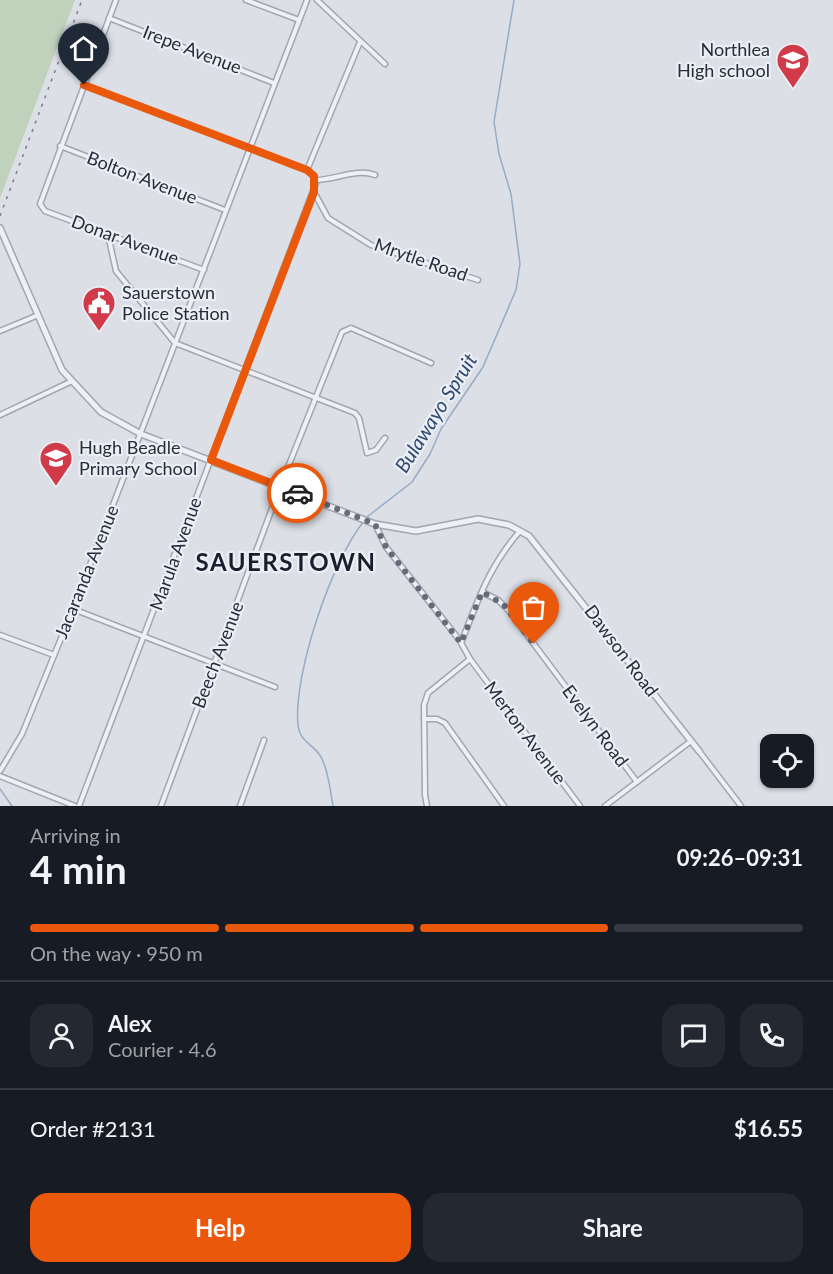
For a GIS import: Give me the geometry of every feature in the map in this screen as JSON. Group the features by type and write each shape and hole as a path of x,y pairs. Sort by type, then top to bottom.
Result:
{"street":[{"path":"60,146 116,0"},
{"path":"246,0 299,20"},
{"name":"Jacaranda Avenue","path":"0,771 22,734 73,609 307,0"},
{"path":"317,0 385,64"},
{"name":"Irepe Avenue","path":"109,18 274,82"},
{"path":"307,170 360,42"},
{"path":"84,85 307,170 315,180 338,179 361,172 375,175"},
{"name":"Bolton Avenue","path":"60,146 225,210"},
{"name":"Donar Avenue","path":"60,146 40,201 45,211 204,270"},
{"name":"Marula Avenue","path":"77,806 146,635 314,192 315,180"},
{"name":"Mrytle Road","path":"314,192 328,219 371,244 478,280"},
{"path":"0,229 57,361 70,382 101,412 141,434 280,487"},
{"path":"108,234 116,271 175,343 316,396 358,415 366,453 376,450 385,438"},
{"path":"0,332 36,315"},
{"name":"Beech Avenue","path":"161,806 280,487 340,337 346,329 351,328 431,363"},
{"path":"0,415 70,382"},
{"name":"Dawson Road","path":"280,487 375,523 416,531 478,519 509,525 520,531 537,545 699,752"},
{"name":"Merton Avenue","path":"375,523 386,547 461,643 470,660 580,806"},
{"path":"461,643 497,558 520,531"},
{"name":"Evelyn Road","path":"482,592 498,600 510,612 637,782"},
{"path":"73,609 216,662 275,687"},
{"path":"0,635 54,655"},
{"path":"427,806 424,705 428,693 470,660"},
{"path":"424,719 436,719 445,723 504,806"},
{"path":"240,806 264,740"},
{"path":"606,806 691,741"},
{"path":"699,752 741,806"},
{"path":"0,776 77,806"}],"green space":[{"path":"0,0 75,0 0,198"}],"waterway":[{"name":"Bulawayo Spruit","path":"367,517 412,482 430,454 441,429 483,367 516,290 520,264 511,194 499,154 494,122 514,0"},
{"name":"Bulawayo Spruit","path":"333,806 324,763 299,731 298,703 308,648 317,618 339,562 364,521"},
{"path":"0,789 12,806"}],"railway":[{"path":"0,216 82,0"}],"way so far":[{"path":"297,493 375,524 386,547 461,643 482,592 503,604 534,644"}],"place":[{"name":"Northlea High school","path":"793,89"},
{"name":"Sauerstown Police Station","path":"99,332"},
{"name":"Hugh Beadle Primary School","path":"56,487"}],"district":[{"name":"SAUERSTOWN","path":"286,563"}],"route":[{"path":"84,85 307,170 314,176 316,183 314,192 211,460 297,493"}]}
